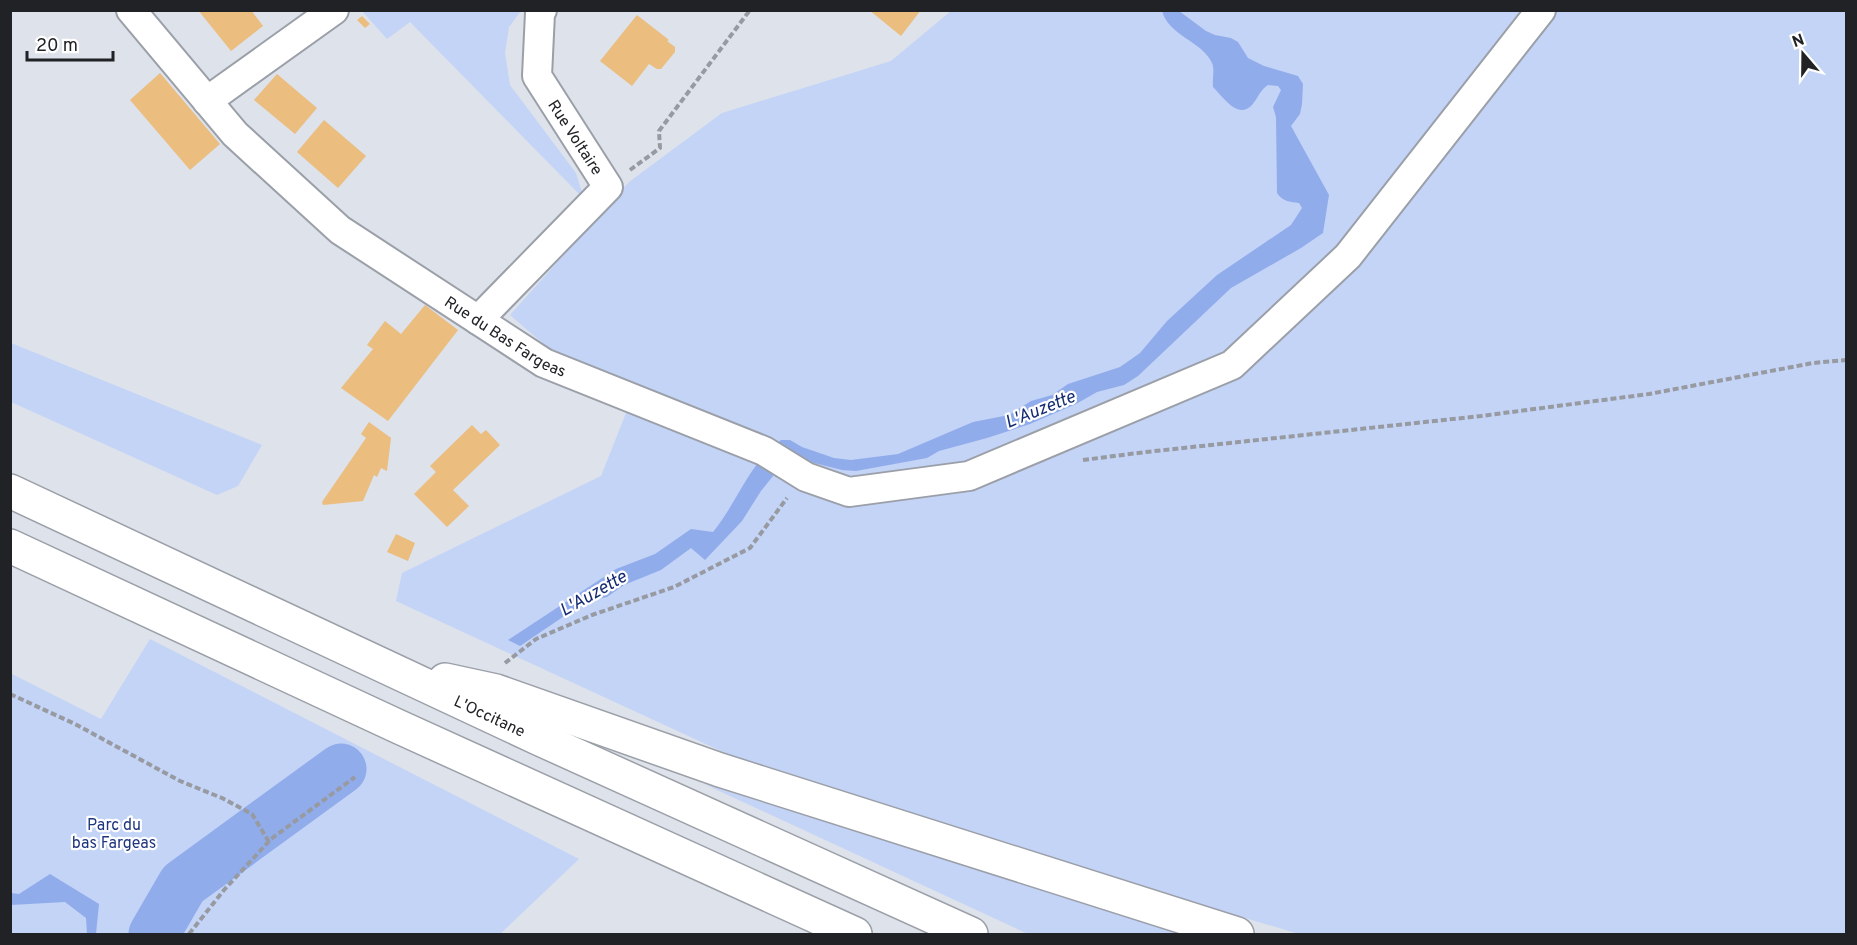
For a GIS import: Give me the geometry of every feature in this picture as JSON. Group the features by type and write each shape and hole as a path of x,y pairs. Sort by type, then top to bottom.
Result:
{"highway":[{"name":"L'Occitane","path":"10,491 540,739 971,934"},
{"path":"10,546 397,726 855,934"},
{"path":"389,668 496,691 720,770 1237,934"}],"street":[{"name":"Rue du Bas Fargeas","path":"131,10 235,134 340,230 544,363 764,451 802,475 849,492 969,476 1232,365 1348,256 1541,10"},
{"path":"207,100 334,10"},
{"name":"Rue Voltaire","path":"478,320 608,187 537,76 540,12 542,10"}],"path":[{"path":"608,187 660,148 660,131 750,10"},
{"path":"1075,462 1146,452 1481,416 1649,394 1813,363 1846,360"},
{"path":"502,665 536,639 592,615 674,587 750,548 778,513 802,475"},
{"path":"10,694 75,724 180,781 222,798 252,814 269,842"},
{"path":"189,934 224,890 269,842 355,777"}],"green space":[{"path":"362,11 521,11 509,27 505,53 510,85 576,173 584,199 410,22 387,39"},
{"path":"951,11 1846,11 1846,934 1299,934 788,782 396,601 402,573 601,476 628,408 554,353 510,315 629,182 722,113 891,61"},
{"path":"11,343 262,445 238,486 217,495 11,402"},
{"name":"Parc du bas Fargeas","path":"150,639 579,859 500,934 11,934 10,673 101,719"},
{"path":"704,784 1190,934 1028,934"}],"water":[{"path":"1162,11 1179,11 1206,31 1238,42 1248,58 1264,66 1298,76 1303,84 1302,104 1300,114 1291,126 1329,195 1323,233 1231,288 1138,376 1124,385 1097,392 1030,424 939,451 927,458 856,471 842,470 790,455 761,491 742,521 705,560 691,548 661,570 624,585 607,597 585,602 520,646 508,640 616,569 655,554 691,529 713,532 760,460 781,440 790,440 802,447 834,458 851,460 898,454 973,422 1009,415 1031,401 1052,395 1068,384 1120,367 1140,353 1167,321 1217,275 1291,225 1302,208 1299,203 1289,202 1277,193 1276,117 1273,107 1281,90 1278,86 1268,85 1247,109 1236,109 1213,87 1213,66 1207,55 1171,27"},
{"path":"276,804 293,809 211,871 186,894 165,934 144,934 178,882 206,857"},
{"path":"50,874 99,904 96,934 87,934 86,918 65,902 11,905 11,893 19,894"}],"building":[{"path":"198,10 251,10 263,26 231,51"},
{"path":"869,10 921,10 901,36"},
{"path":"637,15 669,40 667,41 675,47 675,52 661,69 649,64 632,86 600,61"},
{"path":"362,16 370,24 365,28 357,20"},
{"path":"160,73 220,144 190,170 130,100"},
{"path":"277,74 317,108 295,134 254,100"},
{"path":"324,120 366,156 338,188 297,152"},
{"path":"425,305 458,330 388,421 341,388 373,349 367,345 385,321 401,334"},
{"path":"369,422 391,438 387,471 381,468 377,477 374,475 363,501 323,505 322,502 366,438 361,434"},
{"path":"472,425 481,434 486,430 500,445 453,490 469,506 447,527 414,494 436,472 430,466"},
{"path":"396,534 415,543 408,561 387,552"}],"waterway":[{"name":"L'Auzette","path":"154,934 183,884 341,769"}]}
